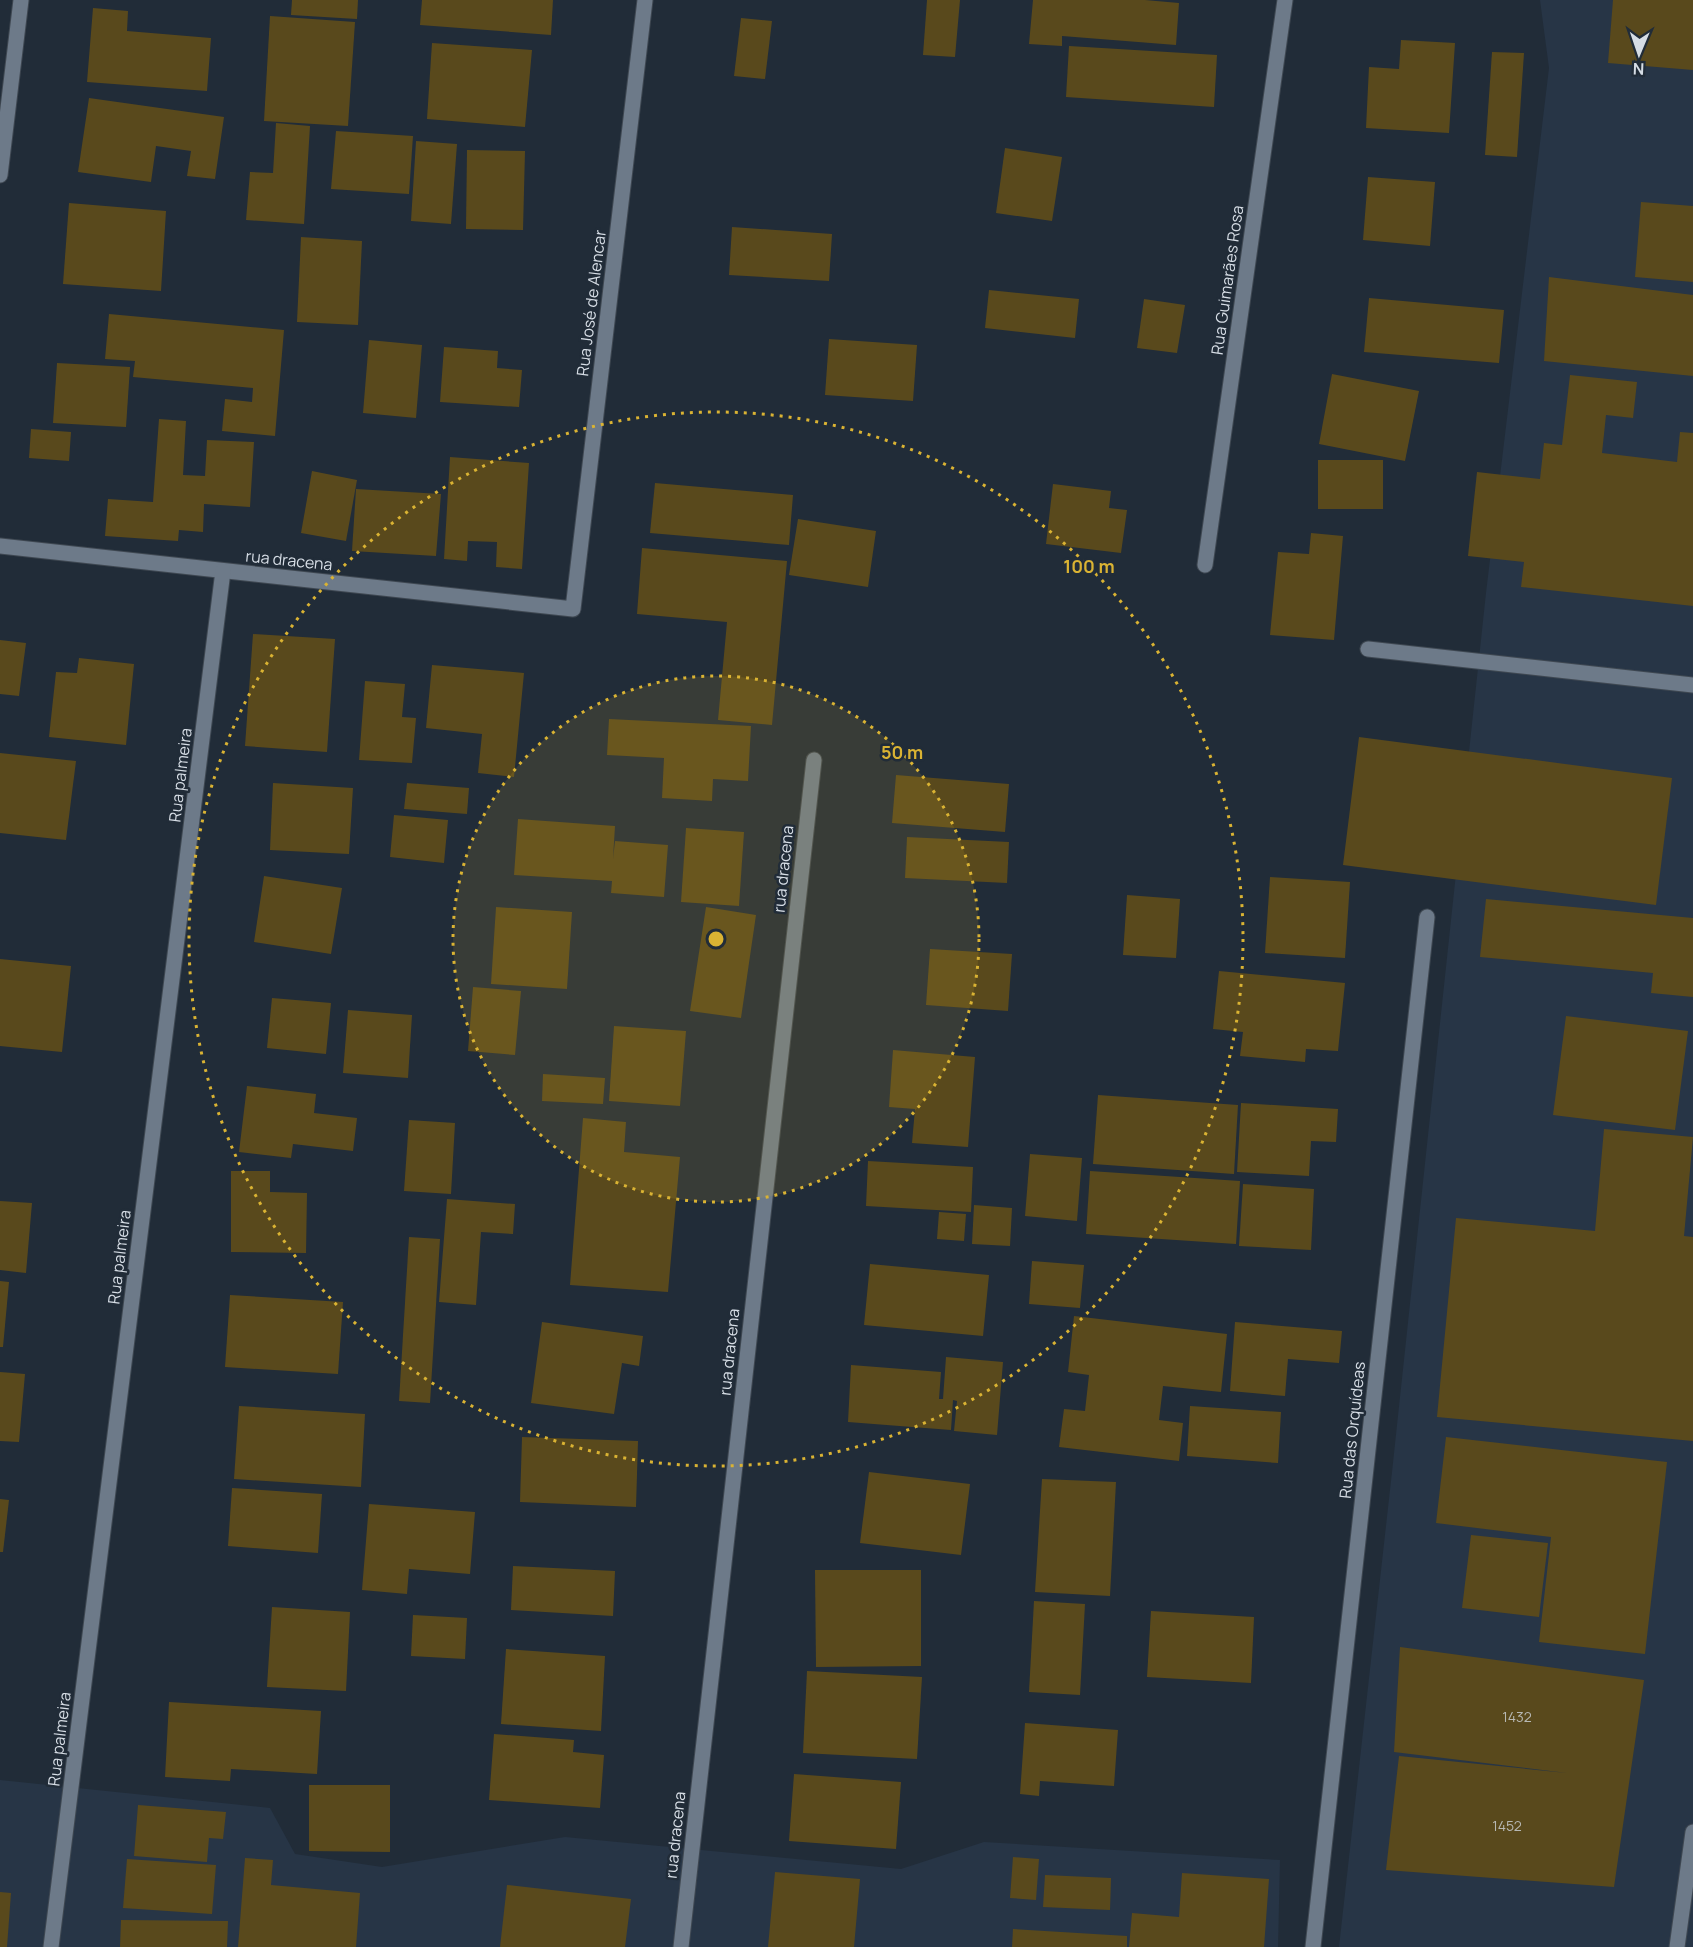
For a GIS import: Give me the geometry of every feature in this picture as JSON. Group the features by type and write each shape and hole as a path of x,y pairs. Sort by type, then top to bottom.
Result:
{"street":[{"path":"0,175 21,0"},
{"name":"Rua José de Alencar","path":"573,609 645,0"},
{"name":"Rua Guimarães Rosa","path":"1205,565 1285,0"},
{"name":"rua dracena","path":"0,546 573,609"},
{"name":"Rua palmeira","path":"51,1947 223,571"},
{"path":"1368,649 1693,685"},
{"name":"rua dracena","path":"681,1947 814,760"},
{"name":"Rua das Orquídeas","path":"1313,1947 1427,917"},
{"path":"1677,1947 1693,1832"}],"shaded area":[{"path":"1540,0 1693,0 1693,1947 1339,1947 1486,593 1549,68"},
{"path":"0,1780 270,1808 295,1854 382,1867 565,1837 901,1869 984,1842 1280,1860 1278,1947 0,1947"}],"building":[{"path":"292,0 358,0 357,19 291,15"},
{"path":"422,0 553,0 551,35 420,25"},
{"path":"927,0 960,0 955,57 923,55"},
{"path":"1033,0 1145,0 1179,3 1176,45 1062,36 1062,46 1029,44"},
{"path":"1613,0 1693,0 1693,70 1608,63"},
{"path":"93,8 128,11 127,31 211,38 207,91 87,82"},
{"path":"270,16 355,22 348,126 264,121"},
{"path":"741,18 772,21 765,79 734,76"},
{"path":"1401,40 1455,43 1449,133 1366,128 1369,67 1399,69"},
{"path":"432,43 532,50 525,127 427,119"},
{"path":"1069,46 1217,55 1214,107 1066,97"},
{"path":"1492,52 1524,53 1517,157 1485,155"},
{"path":"89,98 224,117 215,179 187,176 191,151 156,146 151,182 78,172"},
{"path":"276,123 310,126 304,224 246,220 250,172 273,173"},
{"path":"336,131 413,136 409,194 331,189"},
{"path":"416,141 457,144 451,224 411,221"},
{"path":"1005,148 1062,157 1052,221 996,213"},
{"path":"467,150 525,151 523,230 466,229"},
{"path":"1368,177 1435,182 1430,246 1363,240"},
{"path":"1641,202 1693,206 1693,282 1635,277"},
{"path":"69,203 166,211 161,291 63,284"},
{"path":"732,227 832,234 829,281 729,275"},
{"path":"301,237 362,241 358,325 297,322"},
{"path":"1549,277 1693,295 1693,376 1544,361"},
{"path":"989,290 1079,299 1075,338 985,328"},
{"path":"1369,298 1504,310 1499,363 1364,352"},
{"path":"1144,299 1185,305 1177,353 1137,348"},
{"path":"109,314 284,330 275,436 222,431 225,399 252,402 253,388 133,377 135,361 105,359"},
{"path":"829,339 917,345 913,401 825,395"},
{"path":"369,340 422,345 416,418 363,413"},
{"path":"444,347 498,351 497,368 522,370 519,407 440,402"},
{"path":"57,363 130,367 126,427 53,423"},
{"path":"1332,374 1419,391 1405,461 1319,444"},
{"path":"1570,375 1637,382 1633,418 1606,415 1602,453 1677,462 1680,432 1693,433 1693,606 1521,587 1524,562 1468,556 1477,472 1540,479 1544,443 1562,445"},
{"path":"159,419 186,421 183,475 205,476 207,440 254,442 250,507 204,504 203,532 179,530 178,541 105,536 108,499 153,502"},
{"path":"31,429 71,432 69,461 29,458"},
{"path":"450,457 529,463 522,569 496,567 497,542 468,541 467,561 444,559"},
{"path":"1318,460 1383,460 1383,509 1318,509"},
{"path":"312,471 357,480 346,541 301,533"},
{"path":"655,483 793,495 789,545 650,533"},
{"path":"1053,484 1111,491 1109,508 1127,510 1121,553 1046,544"},
{"path":"356,489 441,494 436,556 352,551"},
{"path":"798,519 876,531 868,587 789,575"},
{"path":"1311,533 1343,536 1334,640 1270,635 1278,552 1309,554"},
{"path":"642,548 787,561 772,725 718,720 727,622 637,614"},
{"path":"253,634 335,639 327,752 245,746"},
{"path":"0,640 26,643 19,696 0,694"},
{"path":"79,658 134,664 126,745 49,737 56,672 77,673"},
{"path":"432,665 524,673 514,777 478,773 482,734 426,728"},
{"path":"365,681 405,684 402,717 416,718 412,763 359,760"},
{"path":"609,719 751,726 748,781 713,779 712,801 662,798 664,758 607,755"},
{"path":"1359,737 1672,778 1656,905 1343,865"},
{"path":"0,753 76,761 66,840 0,833"},
{"path":"896,775 1009,784 1005,832 892,823"},
{"path":"273,783 353,788 349,854 270,850"},
{"path":"407,783 469,788 467,814 404,809"},
{"path":"394,815 448,820 444,863 390,857"},
{"path":"518,819 615,826 613,859 615,841 668,845 664,897 611,893 612,881 514,875"},
{"path":"686,828 744,832 739,906 681,902"},
{"path":"907,837 1009,842 1007,883 905,878"},
{"path":"264,876 342,888 331,954 254,942"},
{"path":"1270,877 1350,882 1345,958 1265,953"},
{"path":"1127,895 1180,899 1176,958 1123,955"},
{"path":"1486,899 1693,918 1693,997 1651,993 1653,973 1480,957"},
{"path":"496,907 572,912 567,989 491,984"},
{"path":"706,907 756,915 741,1018 690,1011"},
{"path":"930,949 1012,954 1008,1011 926,1005"},
{"path":"0,959 71,966 62,1052 0,1046"},
{"path":"1219,971 1345,983 1338,1051 1306,1049 1305,1062 1240,1056 1243,1032 1213,1029"},
{"path":"473,987 521,991 515,1055 468,1051"},
{"path":"272,998 331,1003 326,1054 267,1048"},
{"path":"348,1010 412,1015 408,1078 343,1073"},
{"path":"1566,1016 1688,1031 1675,1130 1553,1115"},
{"path":"614,1026 686,1031 680,1106 609,1101"},
{"path":"893,1050 975,1057 968,1147 912,1143 915,1109 889,1107"},
{"path":"543,1074 605,1078 603,1104 542,1101"},
{"path":"247,1086 316,1094 314,1113 357,1118 353,1151 293,1144 291,1158 239,1152"},
{"path":"1098,1095 1238,1105 1234,1174 1093,1164"},
{"path":"1241,1103 1338,1109 1336,1142 1311,1141 1309,1176 1237,1172"},
{"path":"583,1118 626,1122 624,1152 680,1157 668,1292 570,1285"},
{"path":"409,1120 455,1123 451,1194 404,1191"},
{"path":"1604,1129 1693,1137 1684,1236 1693,1237 1693,1441 1437,1417 1456,1218 1595,1231"},
{"path":"1030,1154 1082,1158 1077,1221 1025,1216"},
{"path":"868,1161 973,1167 971,1212 866,1206"},
{"path":"231,1171 270,1171 270,1192 307,1193 306,1253 231,1252"},
{"path":"1090,1171 1240,1181 1236,1244 1086,1234"},
{"path":"1243,1184 1314,1189 1311,1250 1239,1246"},
{"path":"447,1199 515,1204 513,1234 481,1232 476,1305 439,1302"},
{"path":"0,1201 32,1203 26,1273 0,1270"},
{"path":"974,1205 1012,1208 1010,1246 972,1244"},
{"path":"939,1212 966,1214 964,1241 937,1239"},
{"path":"409,1237 440,1239 430,1403 399,1401"},
{"path":"1032,1261 1084,1265 1080,1308 1029,1304"},
{"path":"870,1264 989,1275 983,1336 864,1325"},
{"path":"0,1281 9,1282 3,1347 0,1347"},
{"path":"230,1295 343,1302 338,1374 225,1367"},
{"path":"1074,1316 1227,1334 1221,1392 1163,1386 1159,1420 1183,1423 1179,1461 1059,1447 1064,1409 1085,1411 1089,1375 1068,1372"},
{"path":"542,1322 643,1336 639,1366 622,1363 614,1414 531,1403"},
{"path":"1235,1322 1342,1331 1339,1363 1288,1359 1285,1396 1230,1391"},
{"path":"946,1357 1003,1362 997,1435 954,1431 957,1401 953,1400 951,1430 848,1422 851,1365 941,1372 939,1399 943,1399"},
{"path":"0,1372 25,1374 19,1442 0,1441"},
{"path":"239,1406 365,1414 361,1487 234,1479"},
{"path":"1190,1406 1281,1412 1278,1463 1187,1456"},
{"path":"522,1437 638,1441 636,1507 520,1502"},
{"path":"1446,1437 1667,1462 1645,1654 1539,1642 1551,1537 1436,1523"},
{"path":"869,1472 970,1484 961,1555 860,1543"},
{"path":"1042,1479 1116,1482 1110,1596 1035,1592"},
{"path":"232,1488 322,1494 318,1553 228,1546"},
{"path":"0,1499 9,1500 3,1552 0,1552"},
{"path":"369,1504 475,1512 470,1574 409,1569 407,1594 362,1590"},
{"path":"1471,1535 1548,1543 1539,1617 1462,1608"},
{"path":"513,1566 615,1571 613,1616 511,1610"},
{"path":"815,1570 921,1570 921,1666 816,1667"},
{"path":"1034,1601 1085,1604 1080,1695 1029,1692"},
{"path":"272,1607 350,1612 346,1691 267,1687"},
{"path":"1151,1611 1254,1617 1251,1683 1147,1677"},
{"path":"413,1615 467,1618 465,1659 411,1656"},
{"path":"1400,1647 1644,1680 1614,1887 1386,1870 1399,1756 1567,1773 1394,1752"},
{"path":"506,1649 605,1656 601,1731 501,1724"},
{"path":"807,1671 922,1677 917,1759 803,1753"},
{"path":"169,1702 321,1711 317,1774 231,1769 230,1781 165,1777"},
{"path":"1025,1723 1118,1730 1114,1786 1040,1781 1039,1796 1020,1794"},
{"path":"494,1734 574,1740 573,1752 604,1755 600,1808 489,1800"},
{"path":"794,1774 901,1782 896,1849 789,1841"},
{"path":"309,1785 390,1785 390,1852 309,1851"},
{"path":"138,1805 226,1812 223,1839 209,1838 207,1862 134,1856"},
{"path":"1013,1857 1039,1859 1036,1900 1010,1898"},
{"path":"245,1858 273,1860 271,1885 360,1893 356,1947 238,1947"},
{"path":"127,1859 216,1865 212,1914 123,1908"},
{"path":"775,1872 860,1879 854,1947 768,1947"},
{"path":"1182,1873 1269,1879 1264,1947 1129,1947 1132,1913 1179,1917"},
{"path":"1045,1875 1111,1878 1110,1910 1043,1907"},
{"path":"507,1885 631,1899 625,1947 500,1947"},
{"path":"0,1892 11,1893 7,1947 0,1947"},
{"path":"121,1920 228,1921 227,1947 120,1947"},
{"path":"1013,1929 1127,1936 1127,1947 1012,1947"}]}
